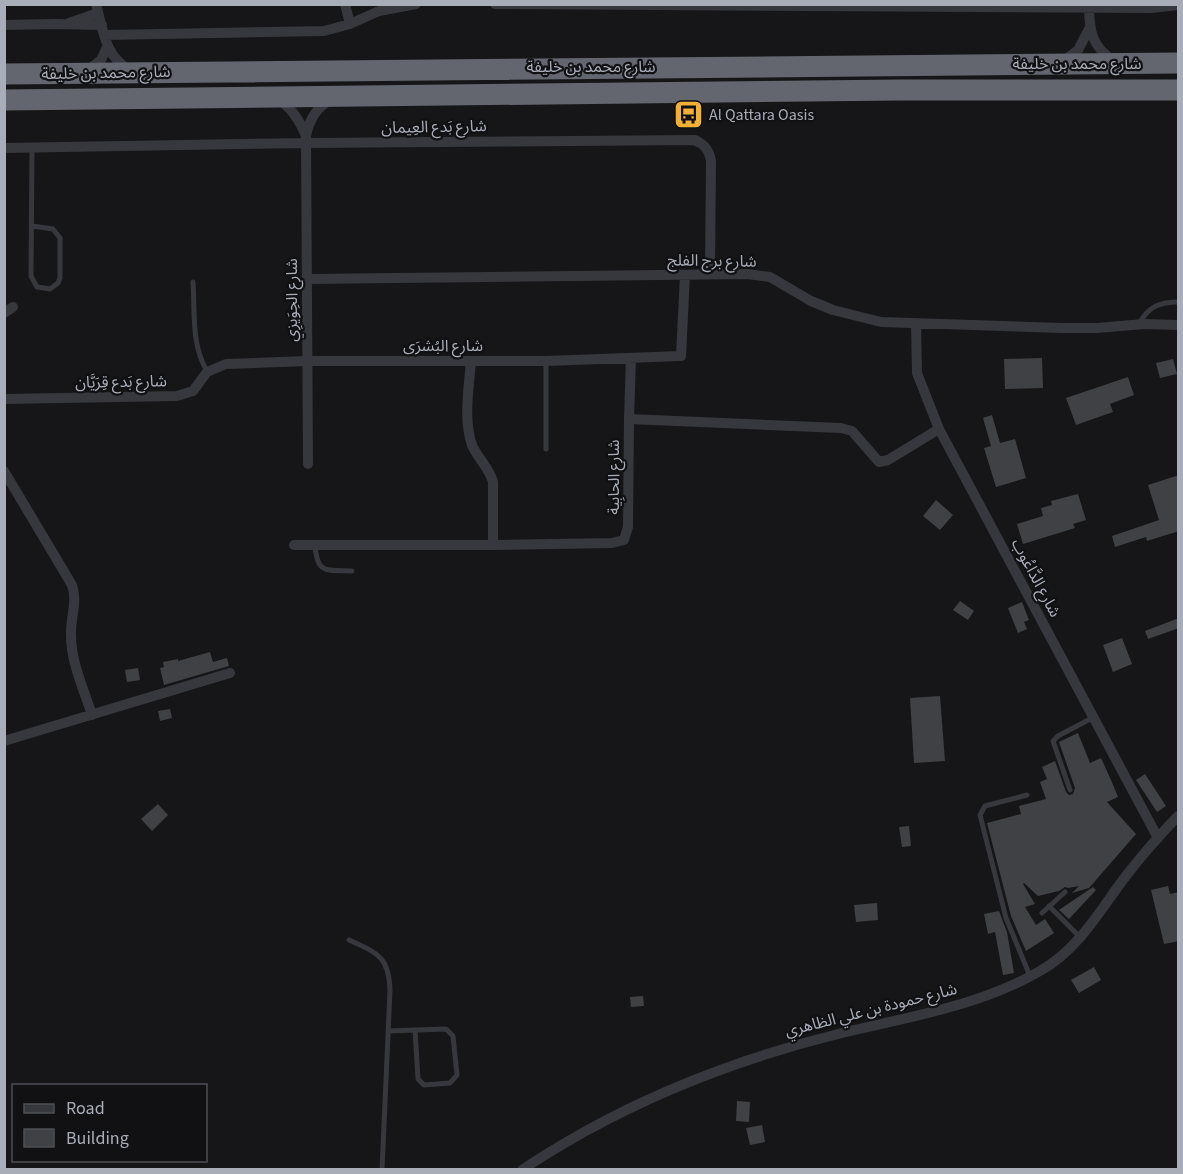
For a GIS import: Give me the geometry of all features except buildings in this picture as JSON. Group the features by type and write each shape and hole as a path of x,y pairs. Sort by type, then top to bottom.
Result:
{"highway":[{"name":"شارع محمد بن خليفة","path":"4,74 1179,63"},
{"name":"شارع محمد بن خليفة","path":"4,100 878,90 1179,90"}],"street":[{"path":"345,4 350,24"},
{"path":"4,25 66,24 103,30 324,31 350,24 379,11 416,4"},
{"path":"495,4 1172,5"},
{"path":"1089,6 1089,29 1093,38 1104,53 1119,63"},
{"path":"66,24 97,9 107,47 116,60 136,73"},
{"path":"1059,64 1078,50 1089,29"},
{"path":"82,73 101,60 107,47"},
{"name":"شارع الحِوَيزِي","path":"308,464 306,140 315,112 336,96"},
{"name":"شارع الحِوَيزِي","path":"275,98 291,110 297,118 306,140"},
{"name":"شارع بَدع العِيمان","path":"4,148 306,140 695,140 703,144 709,152 711,161 710,274"},
{"name":"شارع البُشرَى","path":"207,372 226,364 307,361 546,361 681,356 685,275"},
{"name":"شارع برج الفلج","path":"307,279 759,275 770,278 811,301 833,310 881,322 1062,328 1179,325"},
{"name":"شارع الدَّاعُوب","path":"916,324 917,373 939,429 1158,838"},
{"path":"629,419 631,358"},
{"path":"471,361 469,435 478,457 490,473 493,482 494,545"},
{"name":"شارع بَدع قِرَيَّان","path":"4,399 177,396 193,391 207,372"},
{"name":"شارع الحابِية","path":"294,545 494,545 612,543 624,540 628,526 629,419 841,428 852,431 879,462 888,460 939,429"},
{"path":"4,471 72,585 75,605 70,635 92,715"},
{"path":"4,741 230,673"},
{"name":"شارع حمودة بن علي الظاهري","path":"522,1170 558,1147 624,1111 715,1071 801,1043 944,1008 1010,986 1030,976 1060,958 1095,921 1117,888 1179,816"}],"lane":[{"path":"32,148 32,226 32,280 41,289 50,289 60,278 60,237 53,229 32,226"},
{"path":"193,282 196,342 207,372"},
{"path":"1138,325 1144,314 1154,306 1167,302 1179,302"},
{"path":"546,361 546,449"},
{"path":"315,545 316,559 320,567 328,570 352,571"},
{"path":"1070,790 1053,741 1094,717"},
{"path":"1027,795 984,806 980,815 1006,918 1030,976"},
{"path":"1042,913 1065,892"},
{"path":"1049,906 1080,937"},
{"path":"349,940 374,952 386,963 390,981 382,1170"},
{"path":"388,1031 415,1030 446,1029 453,1036 457,1075 450,1083 424,1085 420,1083 415,1030"}],"place":[{"name":"Al Qattara Oasis","path":"688,115"}]}
